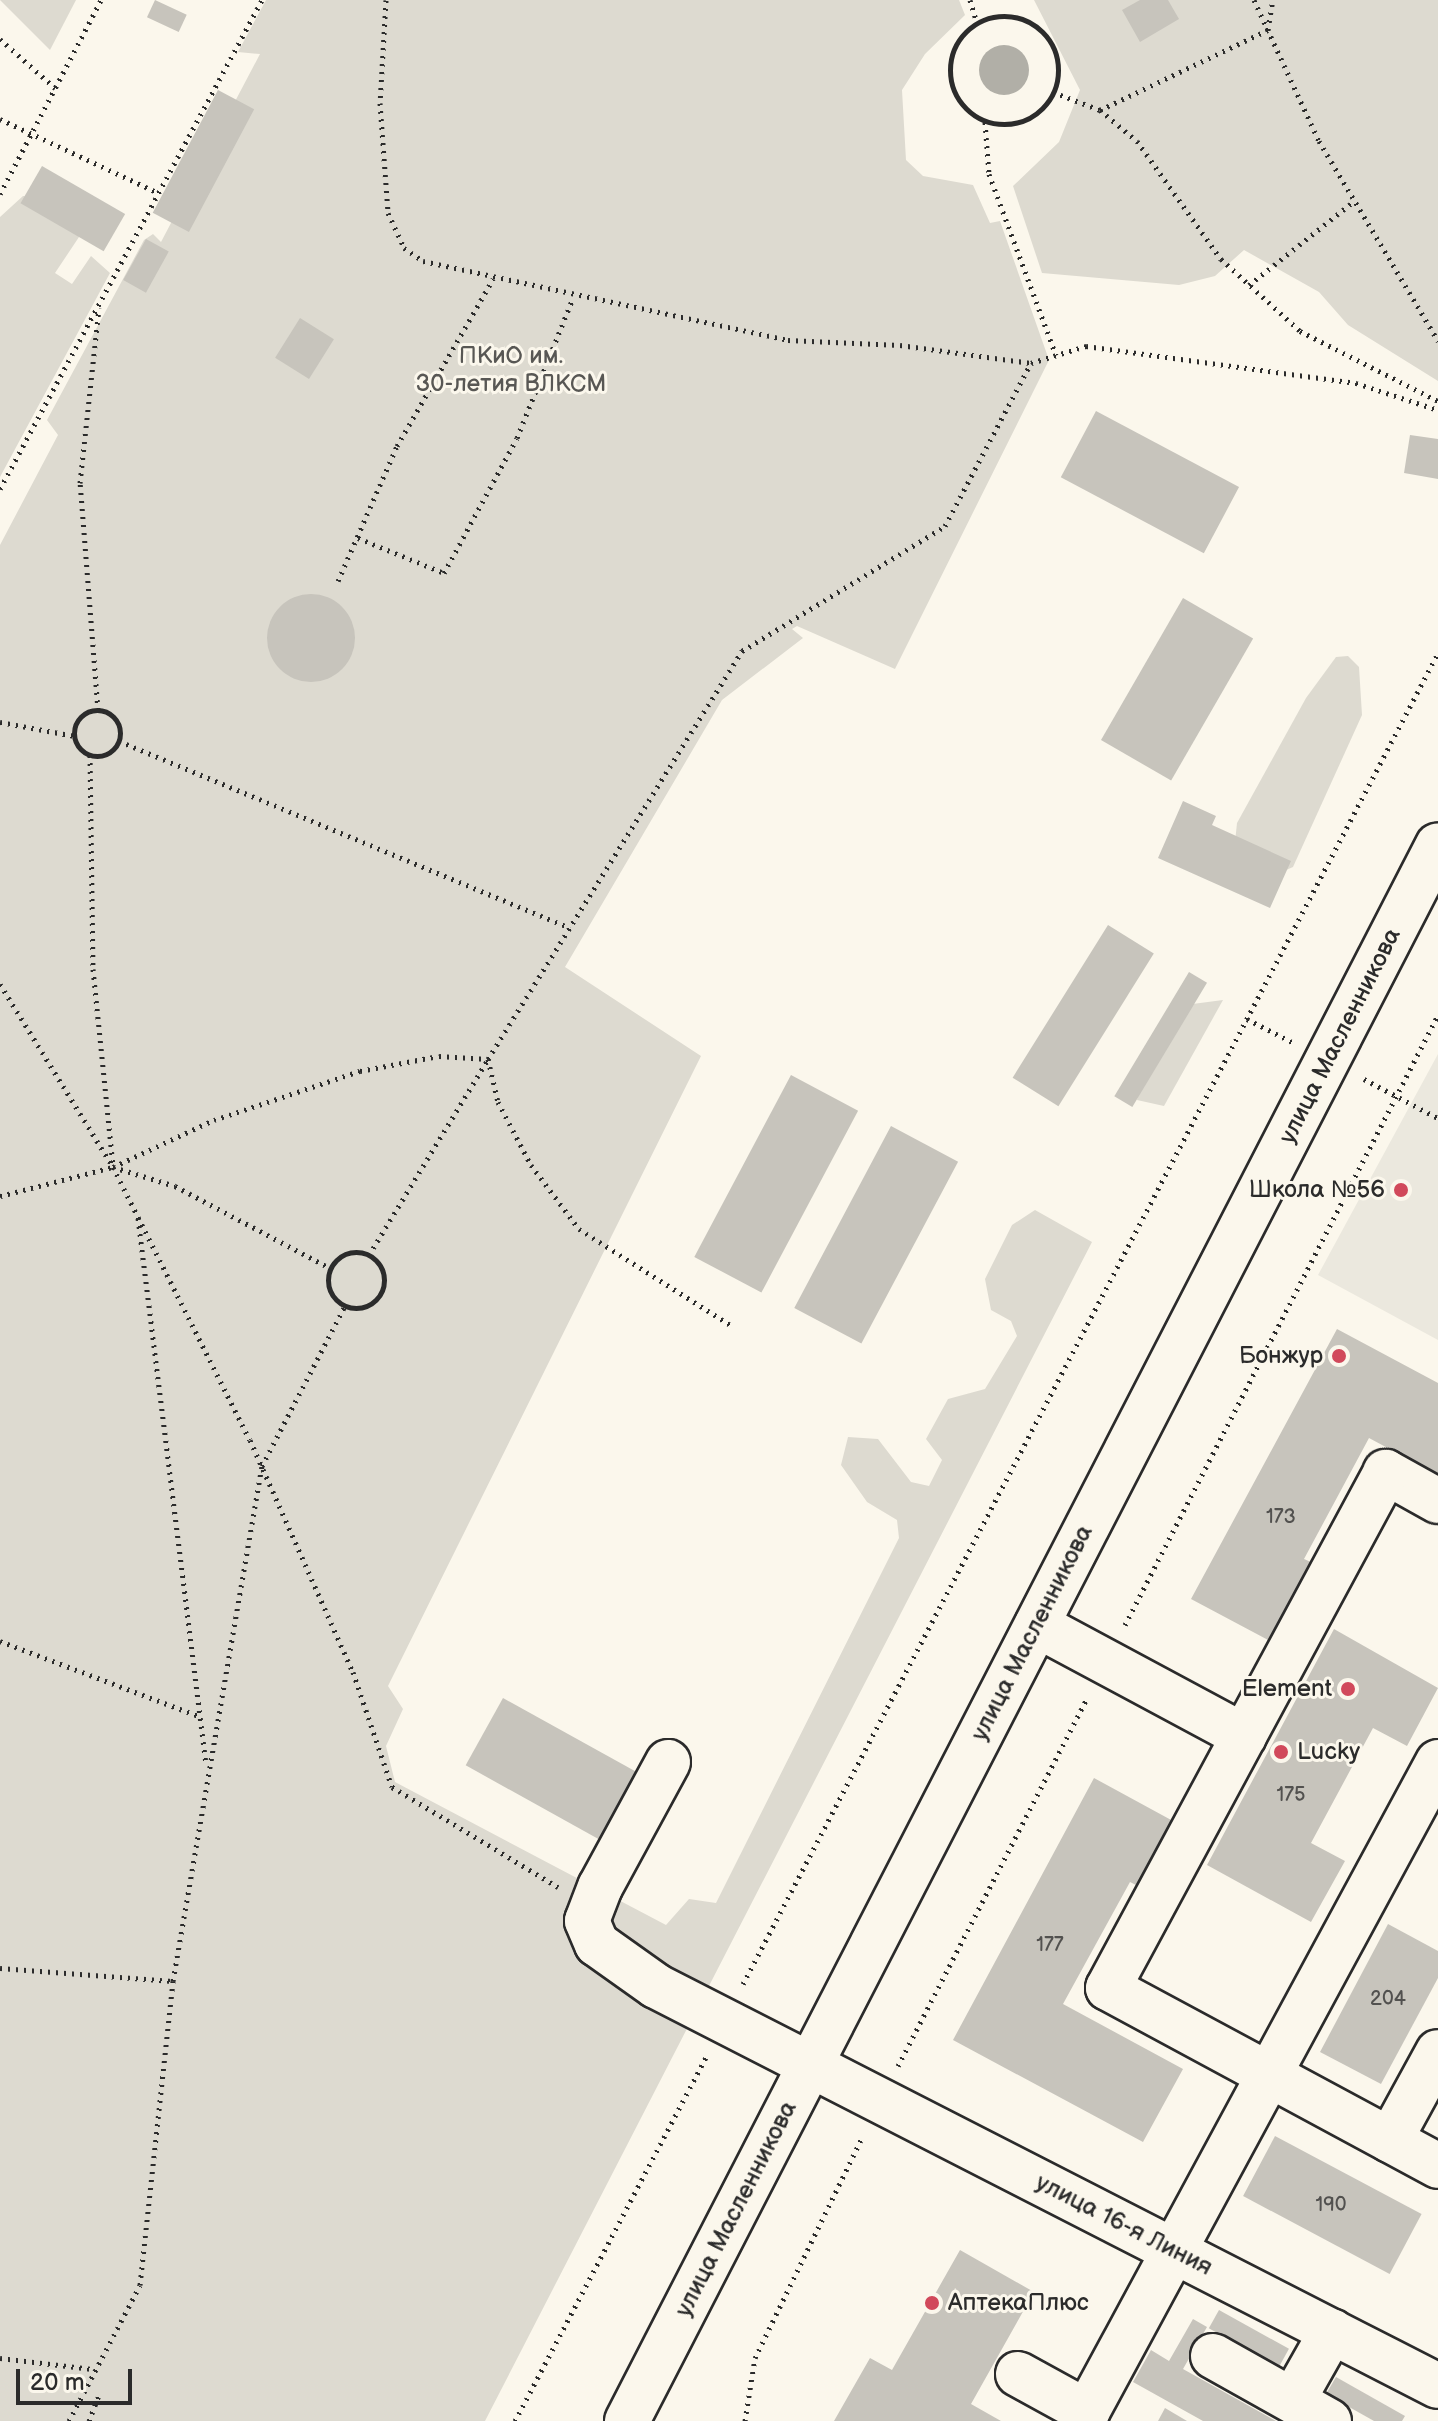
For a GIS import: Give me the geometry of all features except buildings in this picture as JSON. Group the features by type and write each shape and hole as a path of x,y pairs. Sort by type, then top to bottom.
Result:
{"main road":[{"name":"улица Масленникова","path":"627,2421 1438,845"},
{"path":"1438,1501 1386,1472 1108,1988 1438,2166"},
{"path":"1037,1625 1244,1736"},
{"path":"593,1909 668,1762"},
{"path":"1018,2374 1084,2416 1438,1762"},
{"name":"улица 16-я Линия","path":"593,1909 587,1921 597,1944 724,2021 1438,2386"},
{"path":"1390,2140 1438,2052"},
{"path":"1213,2356 1311,2411 1332,2331"}],"path":[{"path":"0,194 101,0"},
{"path":"0,489 262,0"},
{"path":"386,0 380,103 388,213 404,248 423,261 573,298 788,340 900,345 1031,363 1086,346 1356,383 1438,410"},
{"path":"970,0 977,23"},
{"path":"1254,0 1353,202 1438,341"},
{"path":"1268,30 1273,0"},
{"path":"1005,15 1037,26 1056,55 1053,92 1019,122 985,122 959,101 950,69 960,37 977,23 1005,15"},
{"path":"1100,110 1268,30"},
{"path":"0,39 55,88"},
{"path":"1053,92 1100,110 1137,141 1213,249 1300,331 1438,401"},
{"path":"0,119 159,193"},
{"path":"985,122 989,174 1056,355"},
{"path":"1249,285 1353,202"},
{"path":"338,581 397,446 493,279"},
{"path":"358,538 444,573 517,438 573,298"},
{"path":"98,710 80,483 99,304"},
{"path":"369,1255 742,651 945,526 1031,363"},
{"path":"515,2421 1438,653"},
{"path":"75,736 77,721 98,710"},
{"path":"90,755 110,752 119,741 119,724 98,710"},
{"path":"0,722 75,736 90,755 93,969 113,1167"},
{"path":"119,741 570,928"},
{"path":"0,984 113,1167 262,1466 353,1672 392,1787 593,1909"},
{"path":"745,2421 755,2358 880,2100 1438,1015"},
{"path":"0,1196 113,1167 214,1120 360,1071 439,1056 488,1059"},
{"path":"488,1059 498,1102 531,1165 579,1229 730,1325"},
{"path":"113,1167 175,1186 330,1268"},
{"path":"137,1213 207,1772"},
{"path":"349,1252 369,1255 381,1267 382,1292 363,1307 345,1306 330,1293 330,1268 349,1252"},
{"path":"69,2421 92,2369 140,2285 173,1981 262,1466 345,1306"},
{"path":"0,1641 198,1716"},
{"path":"0,1968 173,1981"},
{"path":"0,2358 92,2369"},
{"path":"89,2421 100,2392"}],"shaded area":[{"path":"1004,45 1022,52 1029,70 1022,88 1004,95 986,88 979,70 986,52"},
{"name":"Школа №56","path":"1438,1054 1438,1340 1318,1275"}],"green space":[{"path":"0,0 76,0 50,50"},
{"name":"ПКиО им. 30-летия ВЛКСМ","path":"266,0 959,0 965,15 925,54 902,90 906,160 923,176 973,185 990,223 1000,221 1049,360 895,669 797,626 792,629 803,638 722,700 565,967 701,1056 388,1686 403,1709 386,1746 395,1782 666,1925 689,1899 716,1903 899,1538 897,1520 867,1502 841,1465 848,1437 878,1439 911,1482 929,1486 942,1460 926,1439 948,1399 985,1389 1017,1336 1011,1321 991,1310 985,1279 1012,1225 1035,1210 1092,1242 485,2421 0,2421 0,545 58,435 47,420 144,240 153,234 161,242 260,54 238,52"},
{"path":"1034,0 1438,0 1438,381 1348,325 1319,292 1244,250 1215,276 1179,285 1042,273 1013,186 1059,142 1080,90"},
{"path":"23,196 40,197 73,222 79,237 55,273 72,284 91,256 110,273 0,477 0,217"},
{"path":"1348,656 1359,667 1362,715 1293,867 1277,874 1234,852 1237,823 1306,698 1336,657"},
{"path":"1223,1000 1164,1106 1137,1100 1143,1075 1185,1005"}],"place":[{"name":"Школа №56","path":"1401,1190"},
{"name":"Бонжур","path":"1339,1356"},
{"name":"Element","path":"1348,1689"},
{"name":"Lucky","path":"1281,1752"},
{"name":"АптекаПлюс","path":"932,2303"}]}
